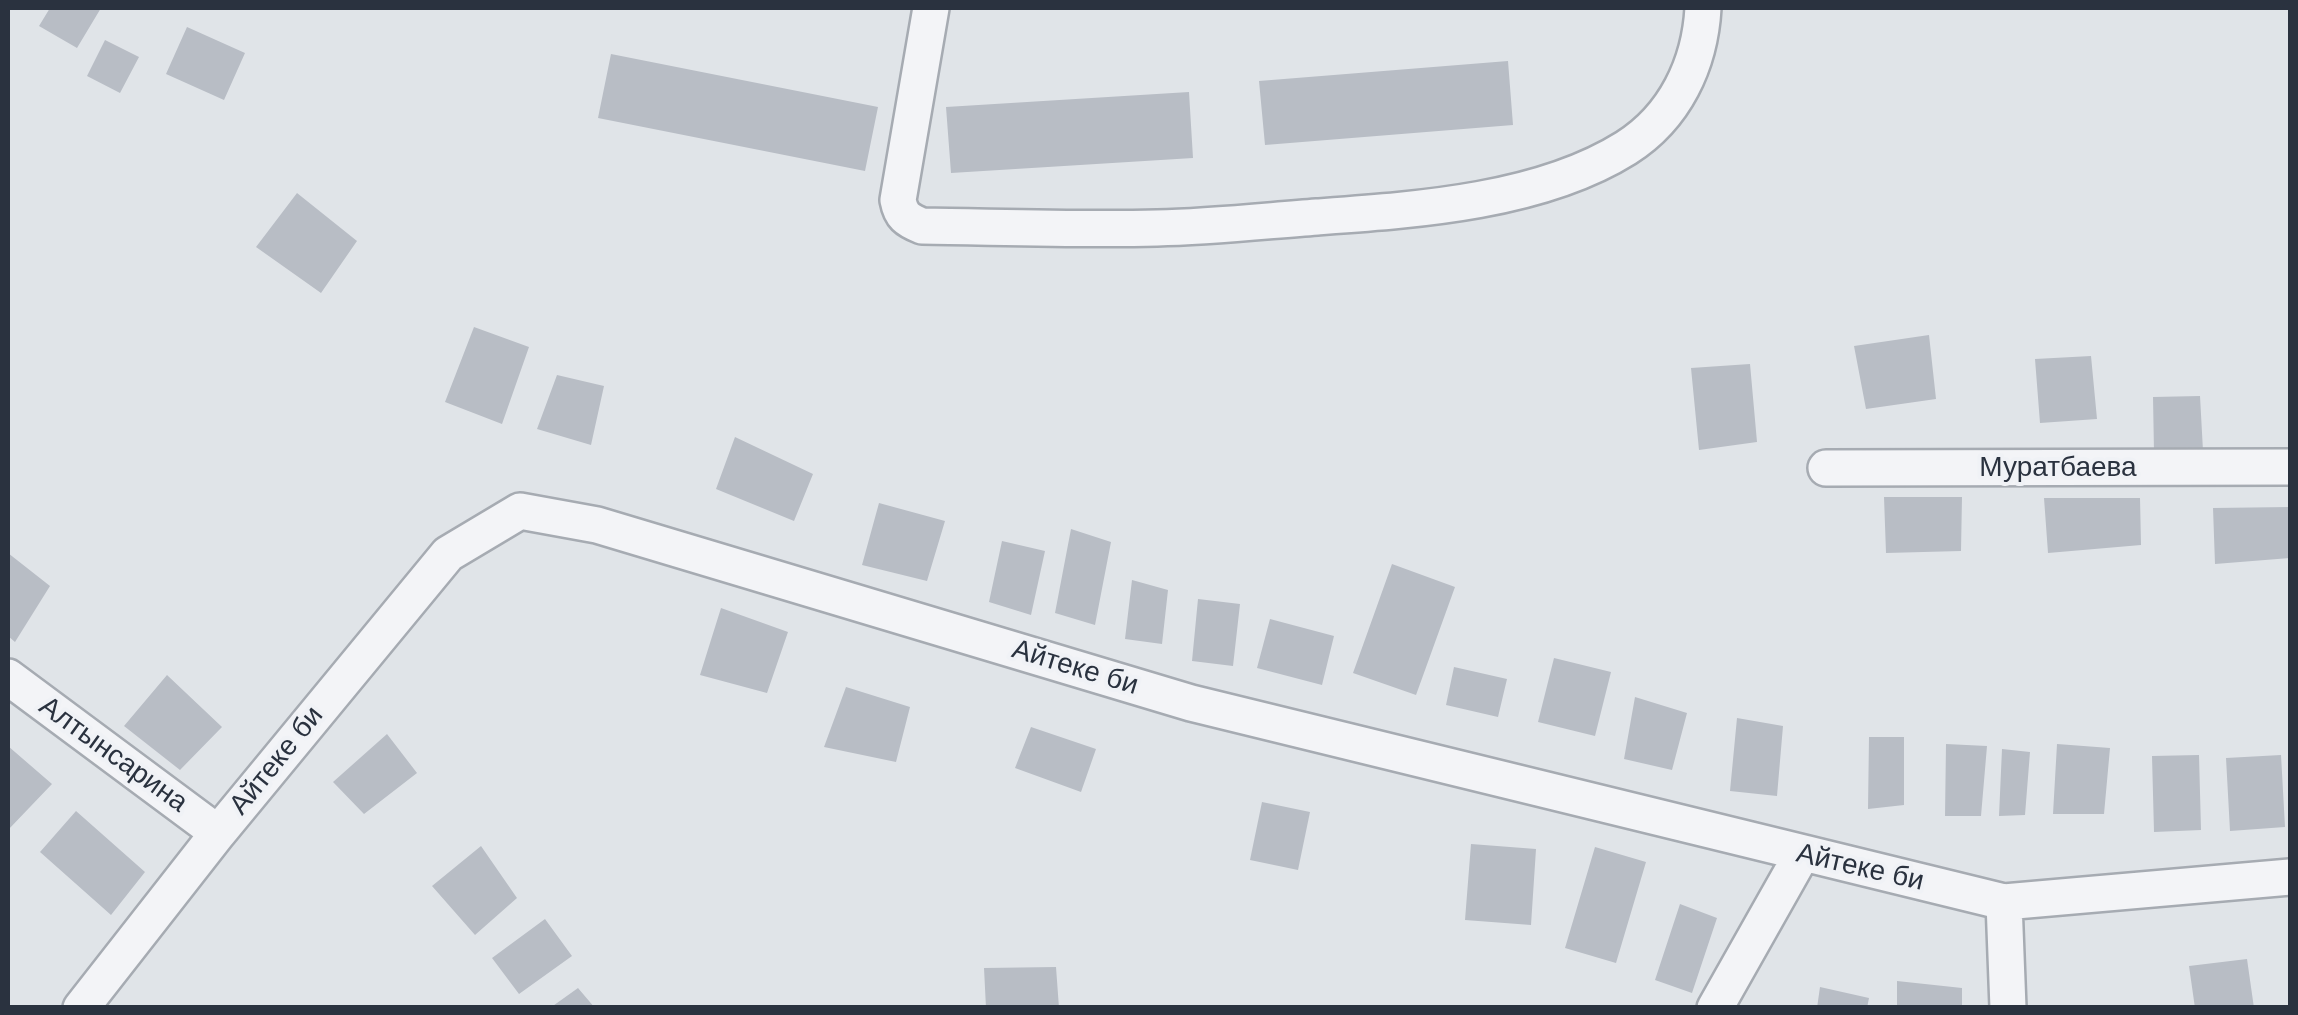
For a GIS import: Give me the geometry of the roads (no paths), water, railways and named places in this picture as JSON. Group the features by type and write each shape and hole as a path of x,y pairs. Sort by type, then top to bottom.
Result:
{"street":[{"path":"931,8 898,200 900,212 907,220 922,226 1158,228 1408,210 1528,188 1585,168 1625,148 1654,126 1676,100 1693,64 1702,30 1702,8"},
{"name":"Муратбаева","path":"1826,468 2290,467"},
{"name":"Айтеке би","path":"81,1008 218,833 448,554 520,511 597,524 1191,703 2004,902 2290,878"},
{"name":"Алтынсарина","path":"8,678 218,833"},
{"path":"1715,1008 1802,854"},
{"path":"2004,902 2008,1008"}]}
